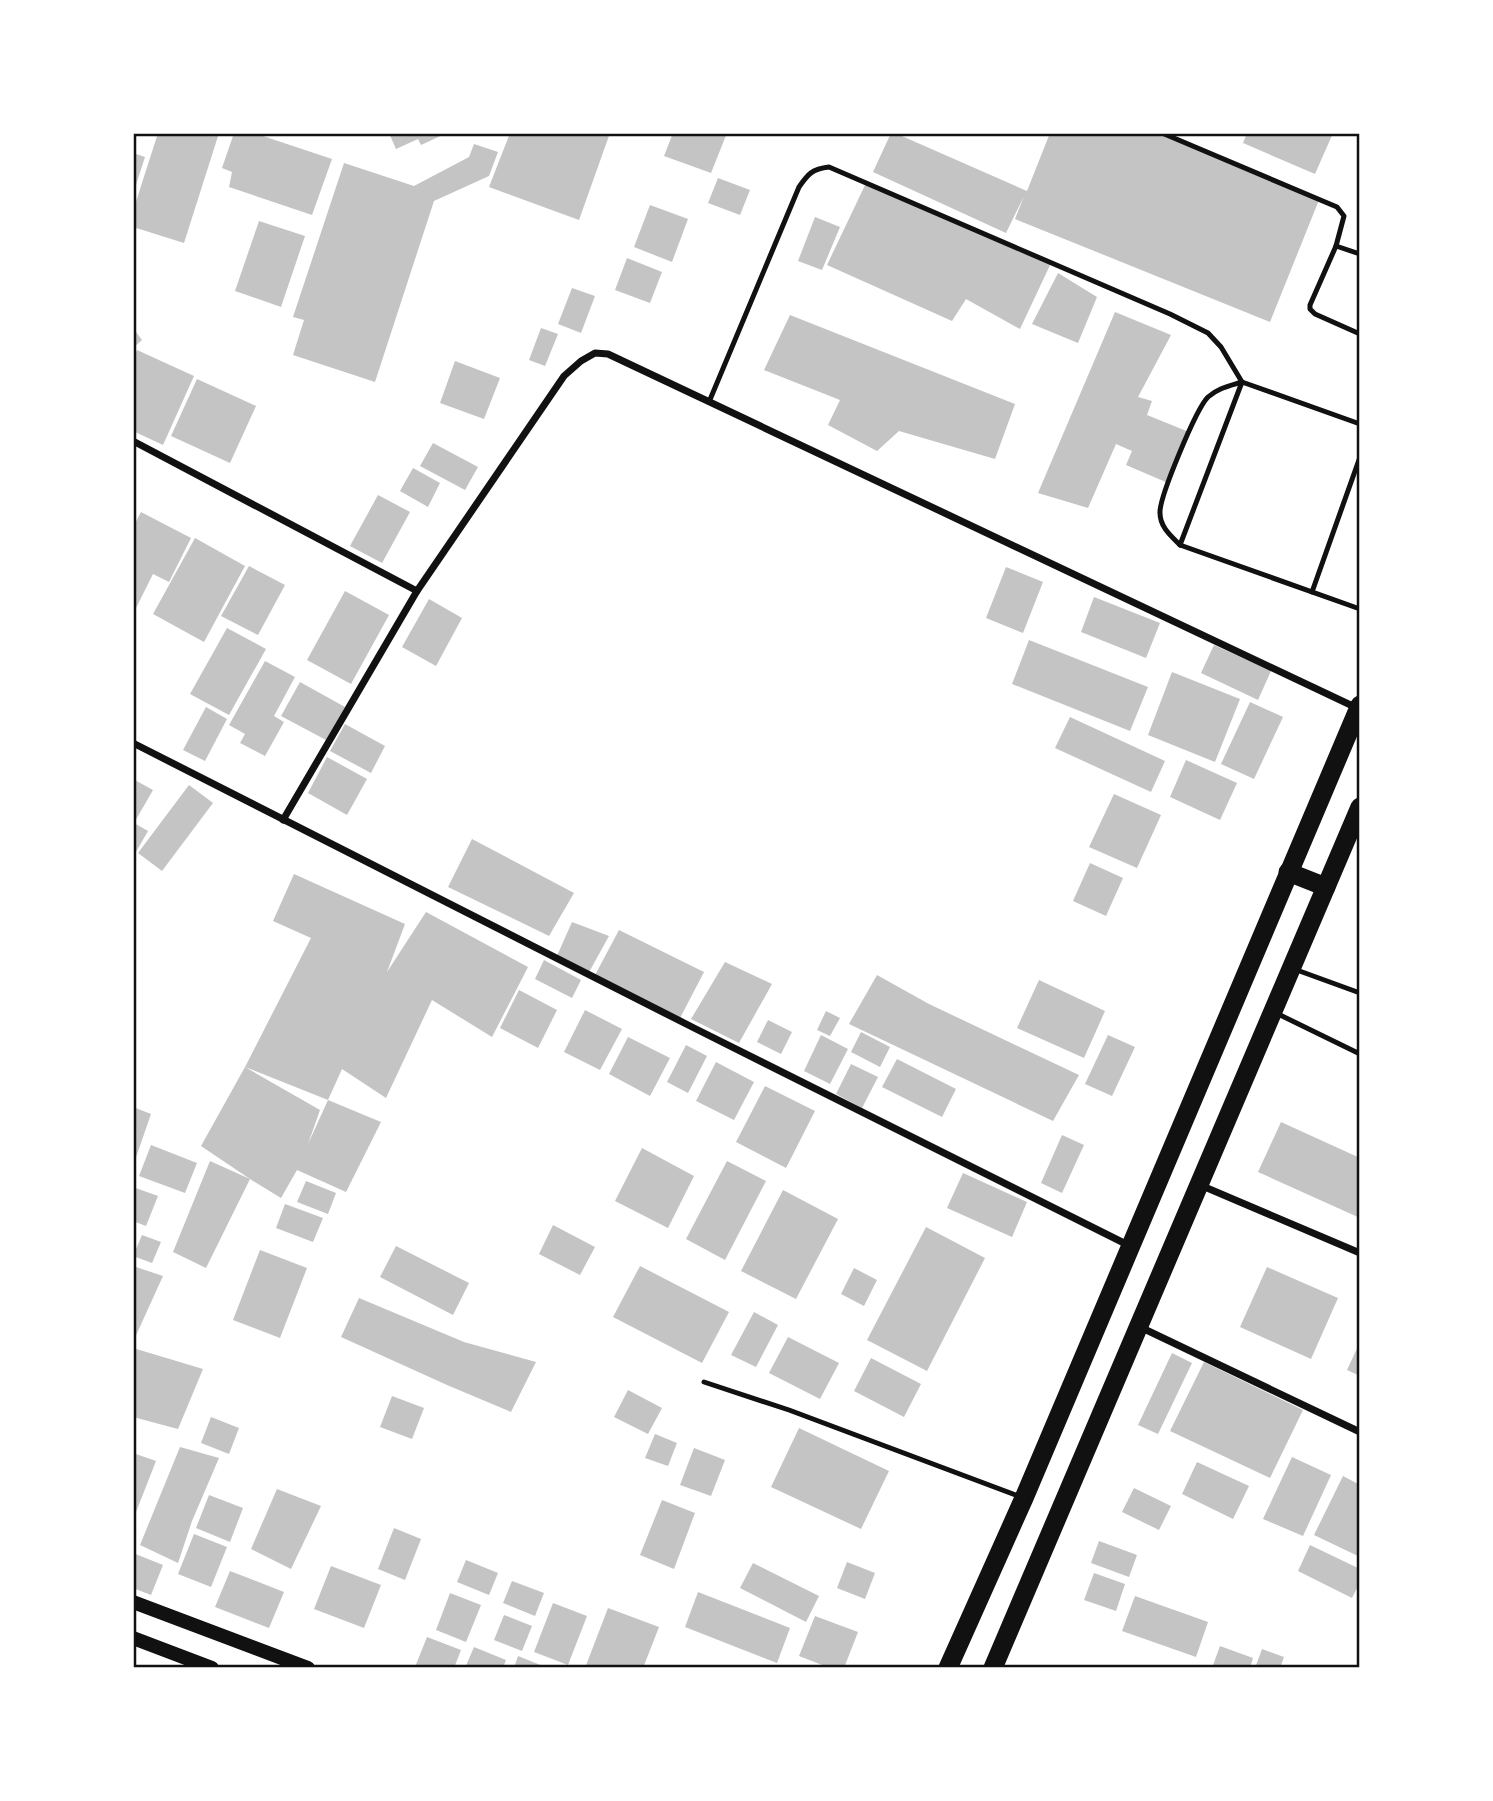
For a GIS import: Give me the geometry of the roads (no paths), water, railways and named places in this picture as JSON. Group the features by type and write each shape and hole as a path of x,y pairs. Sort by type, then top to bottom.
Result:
{"highway":[{"path":"948,1668 1024,1498 1359,706"},
{"path":"993,1668 1360,807"},
{"path":"1288,872 1326,887"}],"main road":[{"path":"133,1602 308,1668"},
{"path":"133,1639 212,1668"}],"street":[{"path":"283,820 417,591 564,376 595,353 608,354 1359,706"},
{"path":"133,441 417,591"},
{"path":"133,743 1131,1246"},
{"path":"1199,1184 1360,1253"},
{"path":"1139,1326 1360,1432"}],"lane":[{"path":"1162,133 1336,207 1344,216 1336,246 1310,309 1315,314 1360,334"},
{"path":"709,402 799,187 817,168 829,167 1194,325 1208,333 1221,347 1242,382"},
{"path":"1336,246 1360,254"},
{"path":"1180,545 1242,382"},
{"path":"1360,424 1242,382 1220,388 1207,398 1197,412 1162,498 1160,514 1164,529 1180,545 1360,609"},
{"path":"1312,592 1360,457"},
{"path":"1291,968 1360,993"},
{"path":"1272,1012 1360,1054"},
{"path":"704,1382 789,1410 1024,1498"}]}
